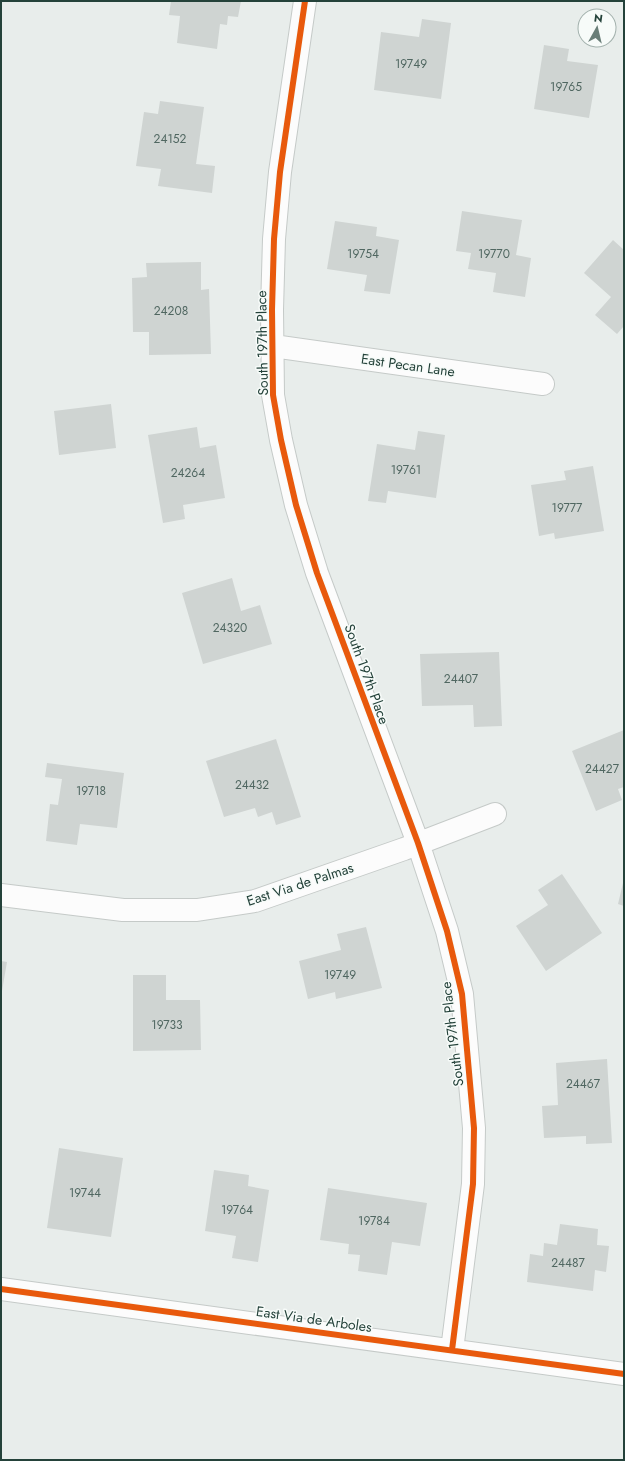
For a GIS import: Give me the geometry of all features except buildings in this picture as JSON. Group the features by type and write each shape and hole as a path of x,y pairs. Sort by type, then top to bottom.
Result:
{"street":[{"name":"South 197th Place","path":"305,1 280,172 274,239 273,395 280,440 296,506 317,573 418,843 447,932 462,994 474,1128 473,1184 452,1350"},
{"name":"East Pecan Lane","path":"273,346 543,384"},
{"name":"East Via de Palmas","path":"1,895 123,910 197,910 255,901 495,814"},
{"name":"East Via de Arboles","path":"1,1289 624,1374"}],"cycle path":[{"path":"305,1 280,172 274,239 272,310 273,395 281,440 296,505 317,573 418,843 447,931 462,994 474,1128 473,1184 452,1350"},
{"path":"1,1289 624,1374"}]}
